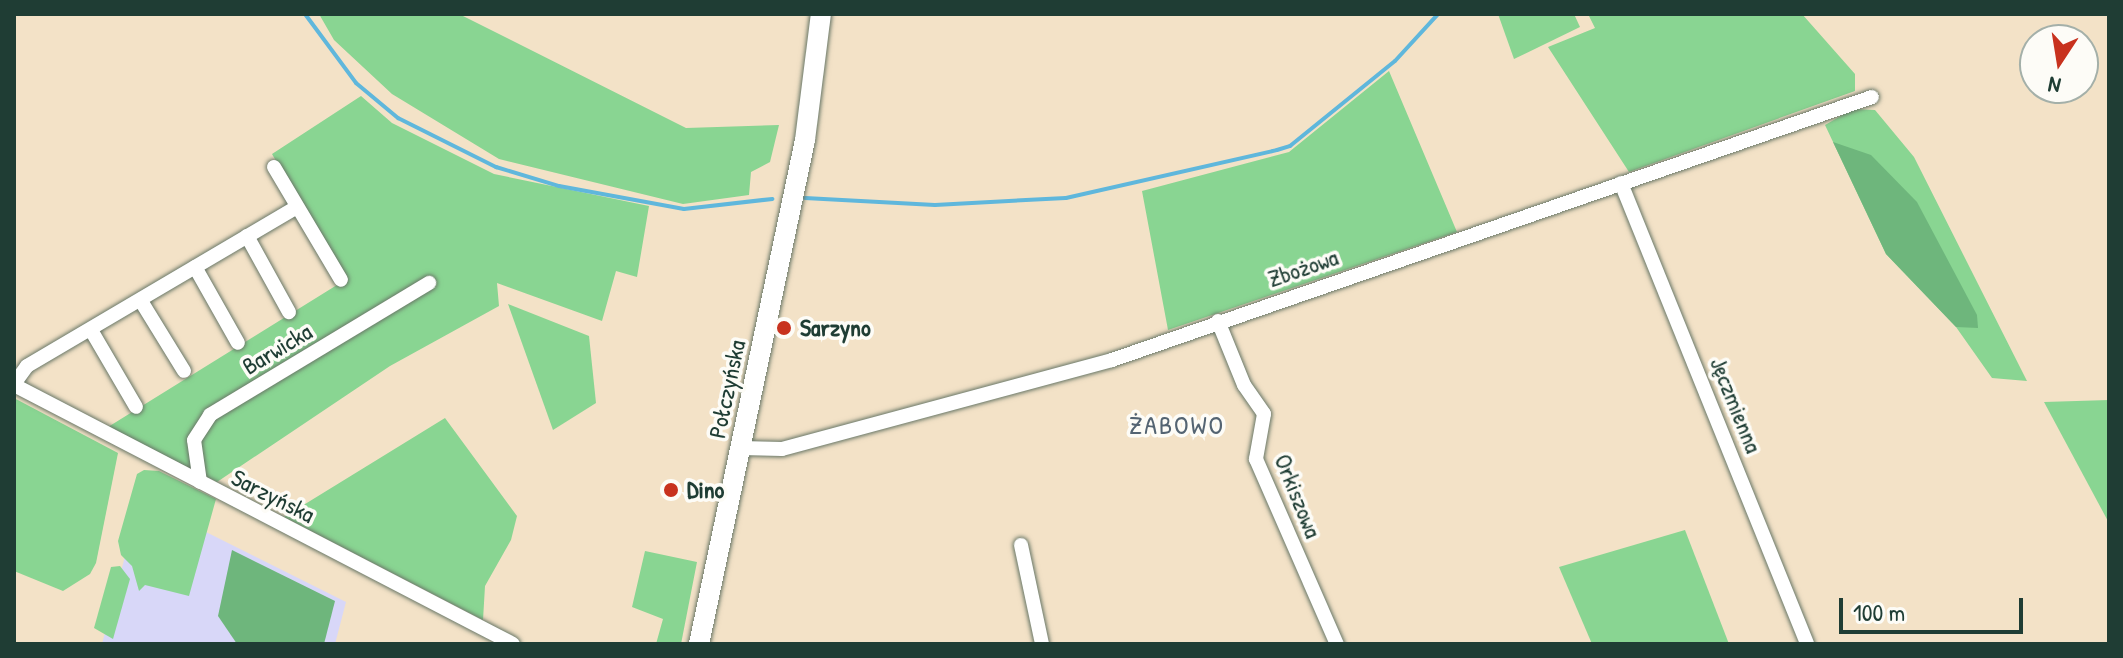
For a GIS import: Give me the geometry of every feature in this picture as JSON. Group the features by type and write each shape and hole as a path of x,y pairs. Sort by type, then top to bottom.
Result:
{"main road":[{"name":"Połczyńska","path":"699,644 775,284 779,243 793,200 821,14"}],"street":[{"name":"Zbożowa","path":"741,448 782,449 1056,377 1872,97"},
{"path":"274,167 341,280"},
{"name":"Jęczmienna","path":"1621,183 1807,644"},
{"path":"14,385 27,366 297,207"},
{"path":"247,236 289,312"},
{"path":"195,267 238,343"},
{"name":"Barwicka","path":"200,482 194,440 210,415 429,283"},
{"path":"141,301 184,371"},
{"name":"Orkiszowa","path":"1218,321 1244,385 1264,414 1256,459 1337,644"},
{"path":"91,330 136,407"},
{"name":"Sarzyńska","path":"14,385 513,644"},
{"path":"1021,545 1042,644"}],"shaded area":[{"path":"140,499 346,602 335,644 102,644"}],"green space":[{"path":"319,14 459,14 686,128 779,125 770,162 751,172 749,195 683,204 499,159 392,94 334,40"},
{"path":"1498,14 1574,14 1580,27 1514,59"},
{"path":"1588,14 1802,14 1855,74 1855,91 1629,172 1548,47 1595,28"},
{"path":"1389,71 1457,232 1168,330 1142,191 1289,152"},
{"path":"361,96 392,123 494,174 649,206 637,277 616,271 602,321 497,283 499,306 390,366 217,482 108,427 345,280 272,154"},
{"path":"1853,109 1875,110 1914,157 2027,381 1992,378 1956,327 1886,254 1825,125"},
{"path":"1833,142 1871,155 1917,202 1977,315 1978,328 1956,327 1886,254"},
{"path":"508,304 589,336 596,403 553,430"},
{"path":"14,398 118,453 96,563 90,574 63,591 14,571"},
{"path":"2109,400 2109,523 2044,402"},
{"path":"445,418 517,516 511,540 485,586 483,620 284,517"},
{"path":"144,470 159,471 216,499 189,596 145,585 139,591 132,566 121,555 118,541 137,474"},
{"path":"1685,530 1729,644 1592,644 1559,567"},
{"path":"232,550 335,601 324,644 237,644 218,616"},
{"path":"645,551 697,562 681,644 656,644 663,619 632,607"},
{"path":"120,566 130,579 113,639 94,628 111,567"}],"waterway":[{"path":"305,14 356,83 398,118 496,167 559,186 684,209 772,199"},
{"path":"805,198 935,205 1066,198 1277,150 1290,146 1395,61 1438,14"}],"place":[{"name":"Sarzyno","path":"784,328"},
{"name":"Dino","path":"671,490"}],"district":[{"name":"ŻABOWO","path":"1177,425"}]}
